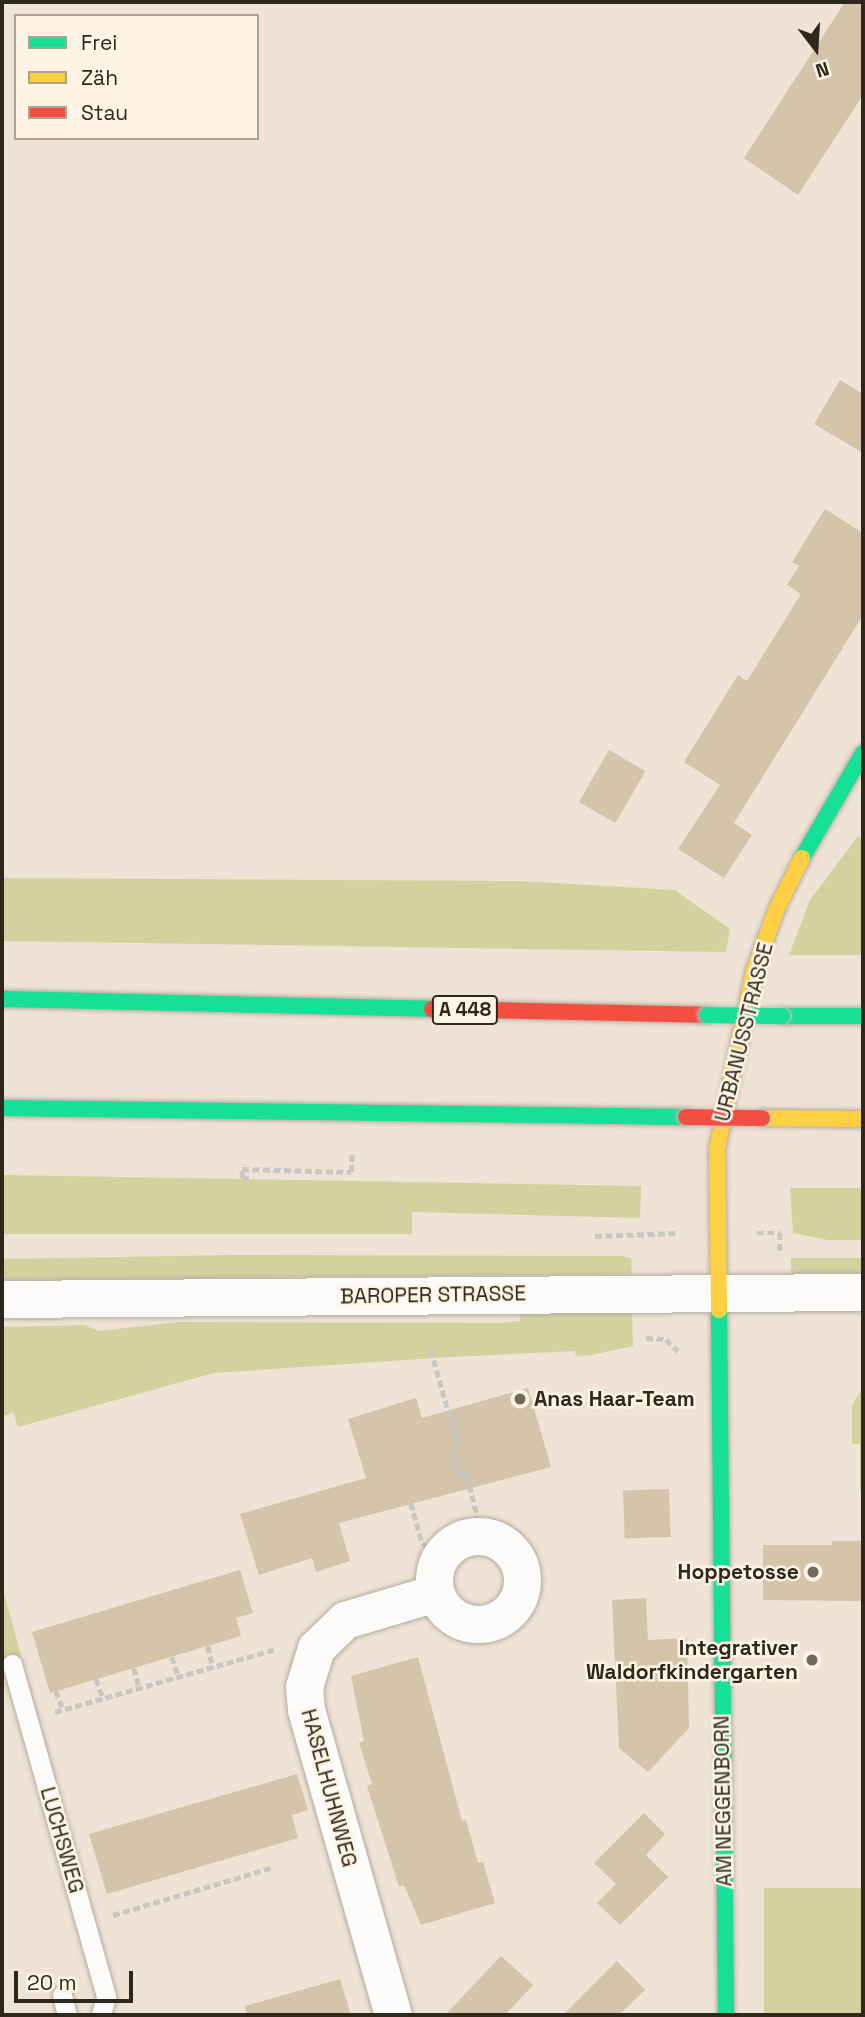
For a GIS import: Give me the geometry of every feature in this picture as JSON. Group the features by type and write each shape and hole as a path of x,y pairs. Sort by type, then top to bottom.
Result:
{"main road":[{"name":"URBANUSSTRASSE","path":"717,1293 717,1149 754,971 777,908 822,819 863,754"},
{"name":"A 448","path":"2,999 863,1017"},
{"path":"2,1108 353,1115 863,1119"},
{"name":"AM NEGGENBORN","path":"717,1293 726,2015"}],"street":[{"name":"BAROPER STRASSE","path":"2,1299 863,1292"},
{"path":"482,1535 498,1541 519,1561 521,1593 512,1608 481,1625 462,1622 449,1614 435,1593 434,1570 440,1555 453,1543 482,1535"},
{"name":"HASELHUHNWEG","path":"393,2015 306,1709 304,1687 317,1648 345,1620 435,1593"}],"lane":[{"name":"LUCHSWEG","path":"12,1664 106,1997 101,2015"},
{"path":"62,1994 67,2015"}],"path":[{"path":"250,1179 242,1178 242,1169 351,1172 353,1115"},
{"path":"596,1236 646,1234"},
{"path":"431,1350 457,1441 451,1450 458,1475 467,1475 482,1535"},
{"path":"411,1503 422,1543 440,1555"},
{"path":"208,1646 213,1667"},
{"path":"29,1720 280,1648"},
{"path":"172,1657 178,1677"},
{"path":"134,1668 139,1688"},
{"path":"96,1679 103,1698"},
{"path":"56,1691 63,1709"},
{"path":"85,1923 274,1867"}],"shaded area":[{"path":"858,836 863,839 863,955 789,955 810,900"},
{"path":"2,878 520,881 675,890 730,929 726,952 2,941"},
{"path":"2,1175 641,1186 640,1218 412,1212 412,1234 2,1234"},
{"path":"790,1188 863,1188 863,1240 828,1240 793,1233"},
{"path":"233,1255 622,1256 631,1258 632,1274 2,1280 2,1259"},
{"path":"791,1258 863,1258 863,1274 791,1274"},
{"path":"632,1312 633,1346 592,1355 576,1356 575,1351 214,1373 18,1427 13,1412 2,1417 2,1327 85,1325 98,1331 179,1322 502,1323 520,1321 520,1313"},
{"path":"863,1386 863,1491 860,1491 860,1444 852,1444 852,1406"},
{"path":"2,1586 21,1655 2,1660"},
{"path":"764,1888 863,1888 863,2015 764,2015"}],"building":[{"path":"845,2 863,2 863,95 798,195 744,158"},
{"path":"840,380 863,394 863,453 814,424"},
{"path":"825,509 863,533 863,615 734,823 752,835 724,878 678,849 720,785 684,762 738,675 747,681 801,594 787,585 799,566 792,562"},
{"path":"609,750 645,771 615,823 579,802"},
{"path":"528,1388 551,1467 339,1523 350,1561 316,1572 312,1558 259,1575 240,1514 366,1478 348,1419 416,1398 422,1418"},
{"path":"669,1489 671,1537 625,1539 623,1491"},
{"name":"Hoppetosse","path":"832,1541 863,1541 863,1601 763,1600 763,1545 832,1545"},
{"path":"240,1570 253,1613 236,1618 241,1636 50,1693 32,1632"},
{"path":"646,1598 648,1640 687,1638 689,1728 648,1772 619,1748 612,1600"},
{"path":"418,1657 462,1821 466,1820 478,1863 483,1862 495,1903 421,1925 404,1885 399,1887 367,1786 372,1784 359,1743 364,1741 351,1676"},
{"path":"297,1774 308,1810 292,1815 298,1838 107,1894 89,1834"},
{"path":"644,1813 665,1834 646,1855 668,1877 620,1925 597,1903 616,1884 594,1863"},
{"path":"501,1956 533,1985 505,2015 445,2015"},
{"path":"617,1961 645,1990 619,2015 563,2015"},
{"path":"340,1979 351,2015 247,2015 245,2006"}],"traffic: fast":[{"path":"802,858 863,753"},
{"path":"2,999 432,1009"},
{"path":"707,1015 782,1016"},
{"path":"782,1016 863,1016"},
{"path":"2,1108 686,1117"},
{"path":"719,1310 726,2015"}],"traffic: slow":[{"path":"719,1310 717,1149 754,971 777,908 802,858"},
{"path":"762,1118 863,1119"}],"traffic: jam":[{"path":"432,1009 707,1015"},
{"path":"686,1117 762,1118"}],"place":[{"name":"Anas Haar-Team","path":"520,1399"},
{"name":"Hoppetosse","path":"813,1572"},
{"name":"Integrativer Waldorfkindergarten","path":"812,1660"}]}
